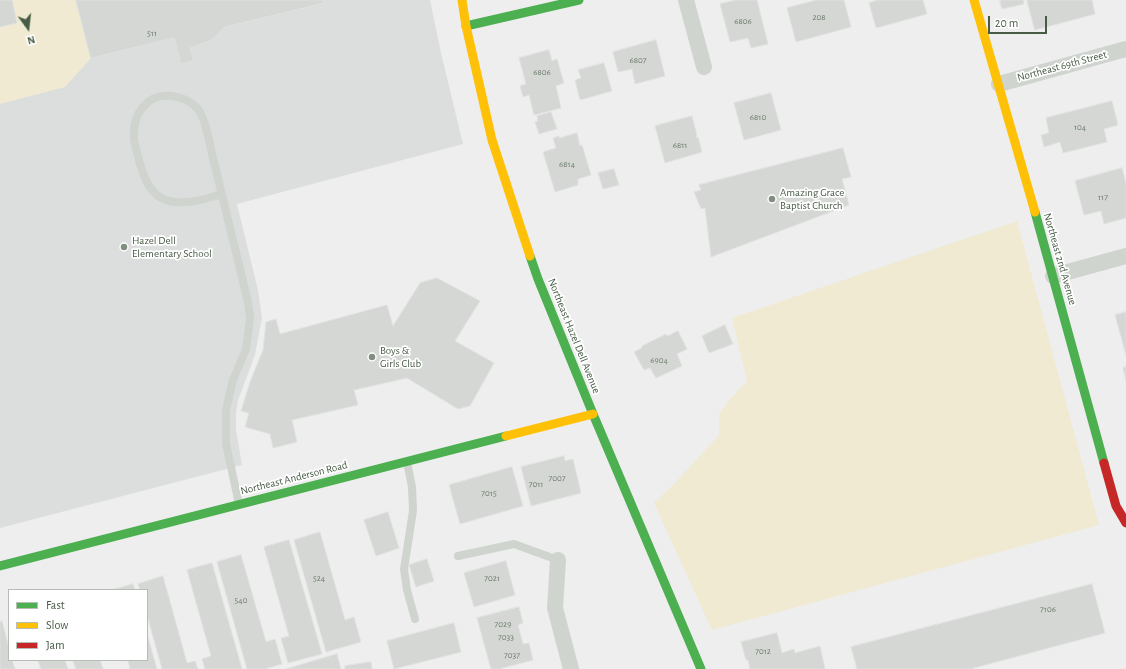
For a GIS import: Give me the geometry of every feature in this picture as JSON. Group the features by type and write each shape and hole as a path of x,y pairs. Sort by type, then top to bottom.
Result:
{"street":[{"name":"Northeast Hazel Dell Avenue","path":"462,0 466,26 492,140 538,279 700,669"},
{"path":"466,26 579,0"},
{"path":"686,0 704,67"},
{"name":"Northeast 2nd Avenue","path":"974,0 1053,276 1116,506 1126,523"},
{"name":"Northeast 69th Street","path":"999,84 1126,48"},
{"path":"1053,276 1126,256"},
{"name":"Northeast Anderson Road","path":"0,566 593,414"},
{"path":"558,560 555,608 570,669"}],"lane":[{"path":"222,194 194,202 183,203 168,201 154,194 143,175 134,138 135,119 145,104 158,97 167,96 177,97 192,103 197,108 204,122 222,194 248,302 250,319 246,349 233,380 226,410 226,444 239,505"},
{"path":"407,462 412,487 413,511 404,569 407,590 415,619"},
{"path":"458,556 514,544 558,560"}],"shaded area":[{"name":"Hazel Dell Elementary School","path":"0,0 430,0 463,144 237,204 258,290 262,318 255,355 238,400 236,414 236,429 242,465 0,528"},
{"path":"0,0 76,0 91,58 65,87 0,104"},
{"path":"1017,221 1099,525 712,630 654,503 673,485 719,435 719,414 747,381 732,318"}],"building":[{"path":"0,0 12,0 17,23 0,27"},
{"path":"76,0 323,0 324,3 225,27 211,40 190,48 194,61 181,64 174,38 91,58"},
{"path":"736,0 757,0 768,44 751,48 748,38 730,42 720,4"},
{"path":"817,0 844,0 851,27 796,42 787,8"},
{"path":"878,0 923,0 927,14 876,28 869,3"},
{"path":"1000,0 1023,0 1024,4 1002,9"},
{"path":"1027,0 1092,0 1095,14 1035,30"},
{"path":"656,40 665,76 635,84 632,69 618,72 613,52"},
{"path":"549,50 552,61 557,59 564,83 556,86 561,108 534,115 529,95 523,97 520,86 526,84 519,58"},
{"path":"604,63 612,91 580,100 575,80 581,78 578,70"},
{"path":"771,93 781,130 744,140 734,103"},
{"path":"1112,101 1118,125 1104,129 1107,142 1063,153 1060,142 1044,147 1041,135 1049,133 1046,118"},
{"path":"551,112 557,129 539,134 535,122 538,121 537,116"},
{"path":"692,116 696,136 697,138 698,137 702,152 665,163 655,126"},
{"path":"577,133 580,146 582,145 591,175 578,179 578,185 555,192 543,152 556,148 553,138 559,136 559,138"},
{"name":"Amazing Grace Baptist Church","path":"843,148 851,177 842,179 849,205 711,257 705,208 701,209 694,192 701,190 699,185"},
{"path":"1122,168 1126,183 1126,218 1104,224 1101,211 1084,215 1075,181"},
{"path":"614,169 619,185 603,189 598,173"},
{"name":"Boys & Girls Club","path":"437,278 480,301 455,341 494,363 470,406 458,409 407,378 354,390 358,405 292,420 297,442 273,448 270,434 245,427 249,413 241,411 250,382 263,350 266,322 276,319 280,334 387,305 393,326 420,283"},
{"path":"1126,312 1126,355 1115,315"},
{"path":"725,325 733,344 709,353 702,336"},
{"path":"678,331 687,349 677,354 682,366 656,378 650,368 644,370 634,352 642,348 642,346 666,334 667,336"},
{"path":"1126,367 1126,381 1123,368"},
{"path":"564,456 565,461 573,459 581,493 531,506 521,467"},
{"path":"512,467 523,506 460,524 449,485"},
{"path":"388,512 399,548 376,556 364,520"},
{"path":"320,532 345,620 354,617 361,642 326,652 294,540"},
{"path":"289,540 322,654 288,663 281,638 289,636 264,547"},
{"path":"241,555 266,642 275,639 282,664 265,669 247,669 217,562"},
{"path":"427,559 434,581 416,587 409,565"},
{"path":"506,561 515,595 474,607 464,573"},
{"path":"212,563 242,669 205,669 202,659 211,656 187,570"},
{"path":"163,576 187,663 195,661 198,669 162,669 148,619 148,589 140,589 138,584"},
{"path":"133,584 135,589 116,589"},
{"path":"1092,584 1105,633 970,669 857,669 851,647"},
{"path":"519,607 523,623 518,625 523,644 529,643 533,660 499,669 491,669 477,618"},
{"path":"2,621 8,644 8,661 12,661 15,669 0,669 0,622"},
{"path":"454,623 461,652 394,669 387,641"},
{"path":"777,633 782,653 794,649 795,653 820,646 825,669 750,669 741,642"},
{"path":"148,638 157,669 130,669 128,661 148,661"},
{"path":"337,654 341,669 286,669"},
{"path":"38,661 65,661 68,669 41,669"},
{"path":"73,661 100,661 103,669 76,669"},
{"path":"371,662 372,669 345,669 345,666"}],"traffic: fast":[{"path":"466,26 579,0"},
{"path":"1035,212 1104,463"},
{"path":"530,256 593,414 701,669"},
{"path":"0,566 506,436"}],"traffic: slow":[{"path":"462,0 466,26 492,140 530,256"},
{"path":"974,0 1035,212"},
{"path":"506,436 593,414"}],"traffic: jam":[{"path":"1104,463 1116,506 1126,523"}],"place":[{"name":"Amazing Grace Baptist Church","path":"772,199"},
{"name":"Hazel Dell Elementary School","path":"124,247"},
{"name":"Boys & Girls Club","path":"372,357"}]}
